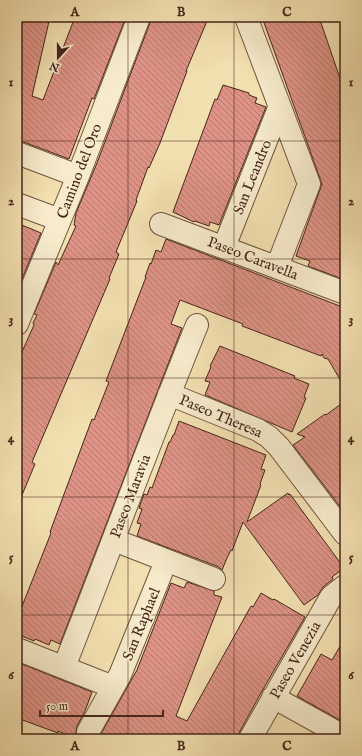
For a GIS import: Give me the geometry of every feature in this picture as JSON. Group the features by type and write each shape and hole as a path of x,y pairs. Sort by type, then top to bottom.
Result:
{"street":[{"name":"Camino del Oro","path":"17,324 78,176 139,17"},
{"name":"San Leandro","path":"246,17 309,184 277,267"},
{"name":"San Leandro","path":"224,247 280,108"},
{"path":"17,153 78,176"},
{"path":"17,204 60,220"},
{"name":"Paseo Caravella","path":"161,224 345,293"},
{"name":"Paseo Maravia","path":"64,667 197,325"},
{"name":"Paseo Theresa","path":"169,394 258,430 269,437 279,447 345,534"},
{"path":"114,540 214,579"},
{"name":"San Raphael","path":"88,732 120,675 166,561"},
{"name":"Paseo Venezia","path":"250,739 331,597 345,586"},
{"path":"17,649 113,687"},
{"path":"274,697 319,732 345,737"}],"building":[{"path":"17,17 50,17 32,96 43,100 75,17 126,17 94,99 92,98 69,159 21,141 17,141"},
{"path":"154,17 206,17 205,20 207,21 186,71 160,143 149,168 148,167 136,200 137,201 116,252 119,254 109,278 110,279 32,462 35,464 17,507 17,363 34,325 33,323 37,315 34,314 56,262 58,265 76,226 74,225 76,213 97,163 151,20 153,20"},
{"path":"262,17 319,17 345,93 345,280 308,266 310,261 296,256 322,184"},
{"path":"223,85 249,93 249,95 257,98 255,103 266,107 219,225 210,222 209,226 195,221 194,222 173,212 215,99 217,100"},
{"path":"17,223 41,233 17,291"},
{"path":"166,239 345,308 345,388 328,359 324,358 322,354 321,356 242,326 243,324 180,300 171,324 182,328 60,644 51,640 49,645 35,639 34,641 17,634 17,619 51,533 50,532 92,419 94,420 109,382 106,381 150,263 151,264 156,250 161,252"},
{"path":"220,346 295,376 294,378 309,384 304,397 306,398 292,432 205,395 210,382 205,381 211,367 210,366"},
{"path":"345,401 345,513 293,445 305,437 297,434"},
{"path":"179,421 266,455 261,469 265,470 260,484 261,485 247,522 288,493 289,495 290,494 344,568 332,577 333,579 323,587 318,595 304,605 243,522 232,551 231,550 222,570 219,567 137,536 141,524 137,523 142,509 139,508 144,494 147,495 150,487 152,488 169,442 174,435"},
{"path":"187,582 214,591 214,595 222,597 176,716 187,721 251,606 253,607 261,593 305,617 262,691 239,733 238,739 98,739 137,670 171,583 184,588"},
{"path":"345,638 345,723 297,696 321,654 332,660"},
{"path":"17,662 92,692 85,711 77,726 75,738 17,718"}]}
